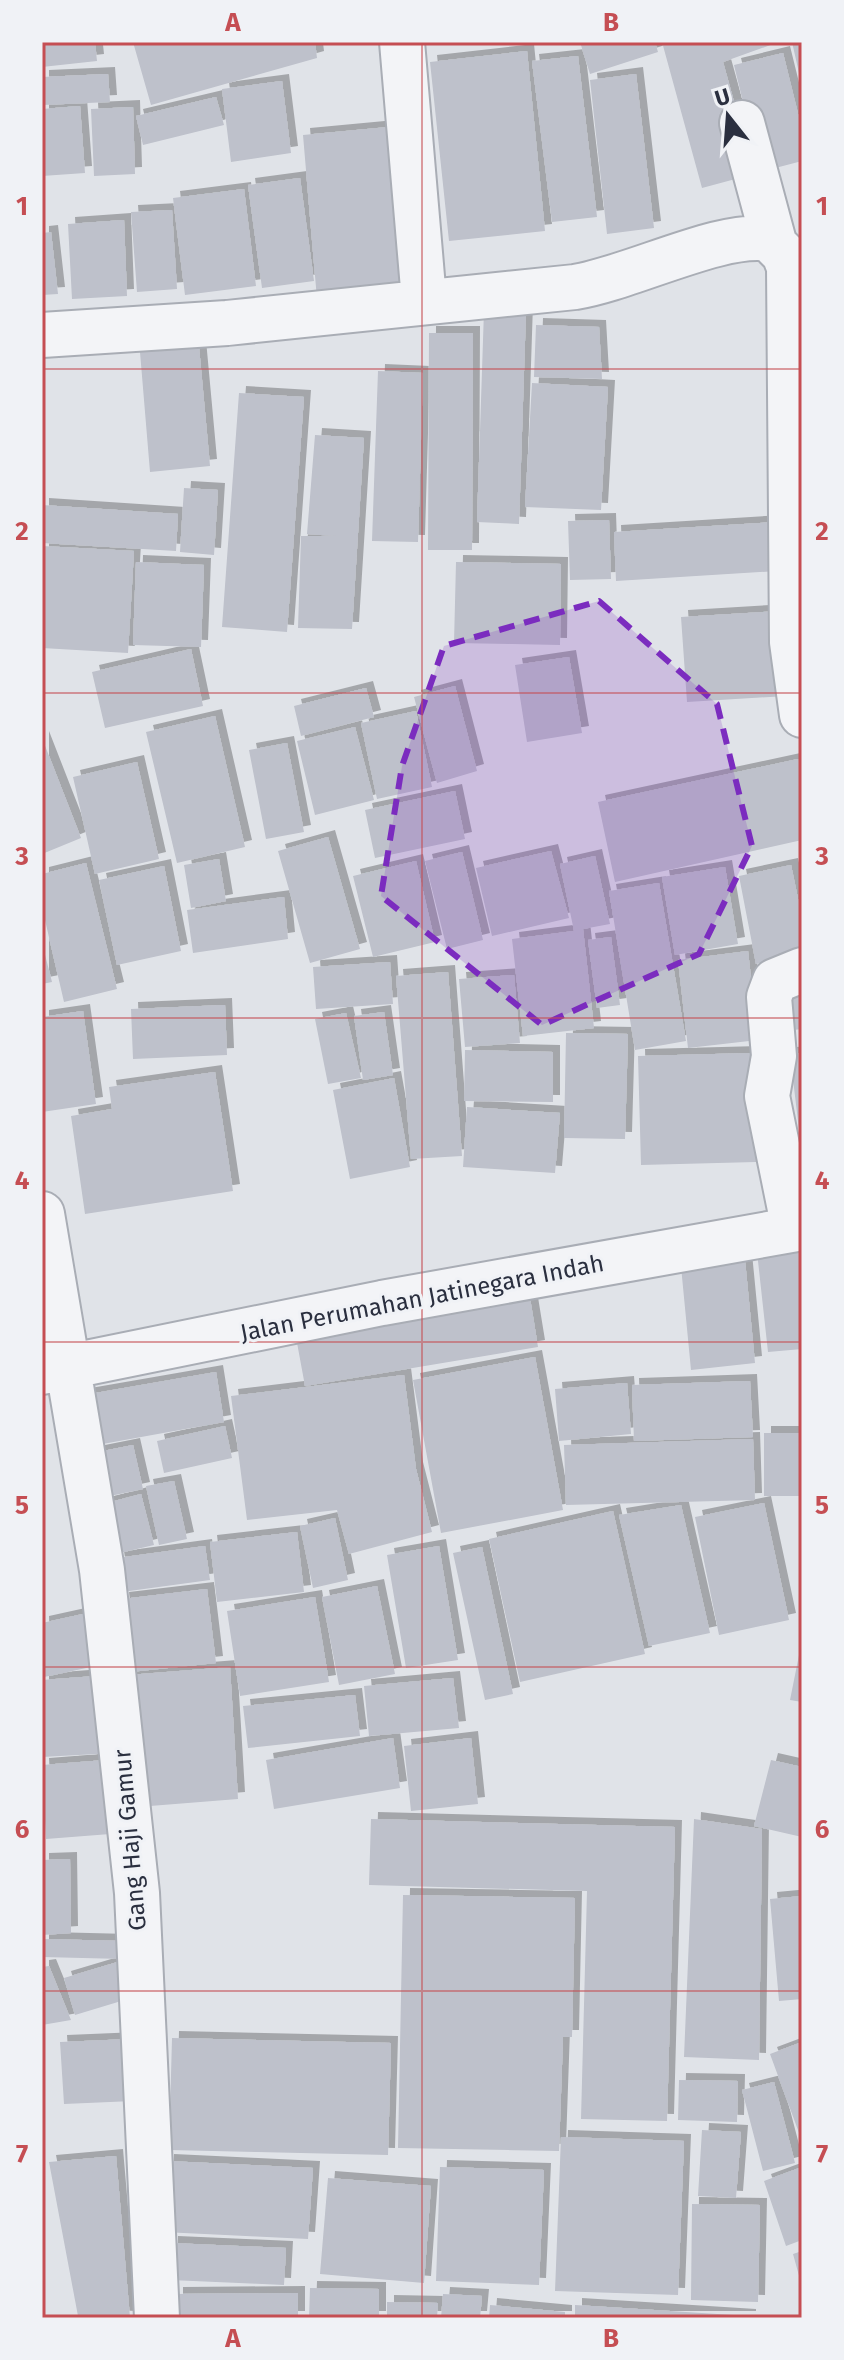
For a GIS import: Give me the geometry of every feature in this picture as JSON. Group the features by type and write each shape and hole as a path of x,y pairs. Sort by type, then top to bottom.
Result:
{"street":[{"path":"402,42 424,300"},
{"path":"742,123 774,242 789,267 792,642 802,715"},
{"path":"42,335 227,323 603,282 739,239 755,237 774,242"},
{"path":"798,1229 767,1096 774,1056 769,997 775,981 802,970"},
{"name":"Gang Haji Gamur","path":"42,1214 55,1369 102,1570 137,1893 157,2318"},
{"name":"Jalan Perumahan Jatinegara Indah","path":"55,1369 382,1303 798,1229"}],"highlighted area":[{"path":"599,601 717,704 752,846 699,954 542,1025 381,896 402,766 444,646"}],"building":[{"path":"42,42 95,42 97,61 42,67"},
{"path":"133,42 315,42 317,58 151,105"},
{"path":"580,42 655,42 658,52 590,74"},
{"path":"662,42 779,42 723,62 754,174 702,188"},
{"path":"792,42 802,42 802,72 799,73"},
{"path":"527,51 545,231 449,241 430,62"},
{"path":"783,53 802,130 802,161 760,172 734,65"},
{"path":"578,56 597,217 552,222 532,61"},
{"path":"108,74 110,102 42,105 42,77"},
{"path":"636,74 654,228 607,234 590,80"},
{"path":"282,81 291,153 231,162 222,89"},
{"path":"216,97 224,125 143,145 136,116"},
{"path":"80,106 85,173 42,176 42,109"},
{"path":"133,107 135,174 94,176 91,109"},
{"path":"399,126 414,290 317,299 303,135"},
{"path":"300,178 314,281 262,288 248,185"},
{"path":"244,189 256,286 185,295 173,198"},
{"path":"172,210 177,289 137,292 131,212"},
{"path":"124,220 127,296 72,299 68,224"},
{"path":"51,232 58,294 42,295 42,233"},
{"path":"484,310 526,311 519,524 477,522"},
{"path":"536,325 599,327 602,379 534,377"},
{"path":"429,333 473,333 472,550 428,550"},
{"path":"199,347 210,466 150,472 140,352"},
{"path":"378,371 423,373 418,542 372,541"},
{"path":"532,383 608,387 601,510 525,507"},
{"path":"239,393 304,397 287,632 222,627"},
{"path":"315,435 364,438 352,629 298,628 301,536 336,536 307,534"},
{"path":"184,488 218,490 214,555 180,552"},
{"path":"42,505 178,514 176,551 42,543"},
{"path":"609,520 611,579 570,580 568,521"},
{"path":"775,522 778,571 616,581 614,532"},
{"path":"42,546 134,551 128,653 42,648"},
{"path":"136,562 204,565 201,647 133,645"},
{"path":"456,562 561,564 560,645 454,643"},
{"path":"781,611 786,696 687,702 681,617"},
{"path":"191,649 203,706 105,728 92,672"},
{"path":"569,657 582,733 527,742 515,665"},
{"path":"455,686 477,771 437,783 414,697"},
{"path":"366,688 374,717 301,736 294,706"},
{"path":"416,711 432,787 377,799 361,723"},
{"path":"215,716 245,847 177,863 146,732"},
{"path":"355,727 374,800 315,815 297,741"},
{"path":"42,738 81,838 42,854"},
{"path":"287,743 304,832 266,839 249,750"},
{"path":"798,759 802,776 802,840 615,882 598,802"},
{"path":"137,762 159,859 95,874 73,777"},
{"path":"455,791 465,839 375,858 365,810"},
{"path":"328,837 360,949 310,963 278,851"},
{"path":"551,851 569,918 492,936 476,868"},
{"path":"462,852 483,940 447,949 425,861"},
{"path":"595,856 610,924 583,929 594,1028 523,1036 512,939 574,931 560,864"},
{"path":"219,859 226,901 191,908 184,865"},
{"path":"416,861 435,942 373,957 353,876"},
{"path":"86,863 117,989 64,1002 42,907 42,874"},
{"path":"791,865 802,918 802,955 756,964 739,876"},
{"path":"164,866 181,951 117,965 99,880"},
{"path":"725,867 738,944 675,955 662,877"},
{"path":"659,883 686,1041 635,1050 609,891"},
{"path":"284,897 288,939 193,953 187,910"},
{"path":"611,937 620,1005 597,1008 588,940"},
{"path":"42,943 52,982 42,984"},
{"path":"748,951 758,1040 688,1048 678,960"},
{"path":"390,962 393,1004 316,1009 313,967"},
{"path":"448,972 462,1156 411,1159 396,976"},
{"path":"514,975 520,1043 465,1047 459,979"},
{"path":"802,982 802,1029 785,1031 780,985"},
{"path":"225,1005 227,1055 133,1059 131,1009"},
{"path":"83,1011 96,1104 42,1112 42,1017"},
{"path":"384,1012 393,1075 363,1080 354,1016"},
{"path":"346,1013 361,1078 328,1084 315,1019"},
{"path":"566,1033 628,1034 625,1139 564,1138"},
{"path":"465,1050 553,1052 553,1102 464,1101"},
{"path":"753,1053 756,1162 641,1165 638,1056"},
{"path":"802,1053 802,1138 800,1138 790,1054"},
{"path":"215,1072 233,1191 85,1214 71,1116 112,1109 109,1087"},
{"path":"394,1078 410,1167 350,1179 333,1090"},
{"path":"467,1107 560,1113 555,1173 463,1167"},
{"path":"802,1247 802,1349 768,1352 757,1252"},
{"path":"744,1250 755,1363 691,1370 680,1256"},
{"path":"529,1292 538,1347 305,1386 295,1332"},
{"path":"535,1357 563,1510 441,1533 413,1380"},
{"path":"216,1372 224,1422 86,1447 78,1396"},
{"path":"404,1375 416,1469 432,1532 349,1554 337,1510 247,1520 231,1396"},
{"path":"750,1381 753,1437 634,1441 632,1385"},
{"path":"627,1383 631,1434 559,1441 555,1389"},
{"path":"225,1426 232,1458 164,1473 157,1441"},
{"path":"764,1433 802,1433 802,1496 764,1496"},
{"path":"753,1439 755,1500 566,1505 564,1445"},
{"path":"133,1445 143,1489 96,1499 88,1454"},
{"path":"174,1481 187,1539 159,1545 146,1486"},
{"path":"141,1494 154,1545 111,1555 99,1505"},
{"path":"764,1503 789,1620 719,1635 695,1517"},
{"path":"681,1505 710,1633 649,1646 619,1515"},
{"path":"613,1511 645,1654 520,1682 489,1539"},
{"path":"335,1518 348,1580 313,1588 300,1526"},
{"path":"297,1532 304,1592 217,1602 210,1542"},
{"path":"205,1546 210,1580 122,1592 117,1558"},
{"path":"439,1546 458,1660 406,1668 387,1555"},
{"path":"482,1547 513,1694 485,1700 453,1553"},
{"path":"377,1586 395,1674 339,1685 322,1597"},
{"path":"207,1589 216,1663 130,1672 122,1599"},
{"path":"315,1597 329,1682 240,1696 227,1611"},
{"path":"92,1612 105,1664 44,1677 42,1623"},
{"path":"802,1645 802,1702 790,1700"},
{"path":"230,1667 238,1799 150,1806 134,1775 128,1675"},
{"path":"109,1675 115,1753 42,1757 42,1680"},
{"path":"453,1678 459,1728 369,1736 364,1686"},
{"path":"355,1695 360,1736 248,1748 243,1706"},
{"path":"393,1738 400,1788 274,1809 266,1760"},
{"path":"471,1738 478,1804 411,1811 404,1746"},
{"path":"118,1759 123,1833 46,1839 42,1765"},
{"path":"771,1760 802,1767 802,1837 754,1826"},
{"path":"371,1819 675,1827 667,2121 581,2119 587,1891 369,1885"},
{"path":"694,1819 762,1829 759,2060 684,2057"},
{"path":"70,1859 71,1933 42,1935 42,1860"},
{"path":"403,1895 575,1898 572,2037 563,2037 559,2151 398,2148"},
{"path":"802,1896 802,1999 779,2001 770,1899"},
{"path":"42,1939 123,1941 123,1959 42,1957"},
{"path":"131,1958 141,1995 75,2015 64,1978"},
{"path":"49,1966 71,2020 42,2025 42,1967"},
{"path":"172,2038 391,2043 388,2155 169,2150"},
{"path":"131,2039 133,2101 64,2104 60,2042"},
{"path":"802,2042 802,2141 770,2054"},
{"path":"679,2080 738,2081 737,2122 678,2120"},
{"path":"774,2082 795,2163 763,2171 742,2090"},
{"path":"702,2130 741,2132 736,2198 698,2196"},
{"path":"561,2137 684,2141 678,2295 555,2291"},
{"path":"116,2156 130,2318 78,2316 49,2162"},
{"path":"167,2161 313,2168 308,2239 163,2232"},
{"path":"440,2167 544,2170 539,2285 436,2281"},
{"path":"802,2167 802,2240 786,2246 764,2181"},
{"path":"328,2178 431,2186 424,2283 320,2274"},
{"path":"692,2204 760,2205 758,2302 691,2300"},
{"path":"171,2243 286,2248 284,2285 170,2280"},
{"path":"802,2251 802,2282 801,2283 793,2254"},
{"path":"310,2288 379,2289 379,2318 309,2318"},
{"path":"298,2293 298,2318 176,2318 176,2294"},
{"path":"443,2294 482,2296 480,2318 441,2318"},
{"path":"387,2302 438,2303 437,2318 387,2318"},
{"path":"490,2305 565,2312 565,2318 489,2318"},
{"path":"575,2305 749,2316 749,2318 575,2318"}]}
